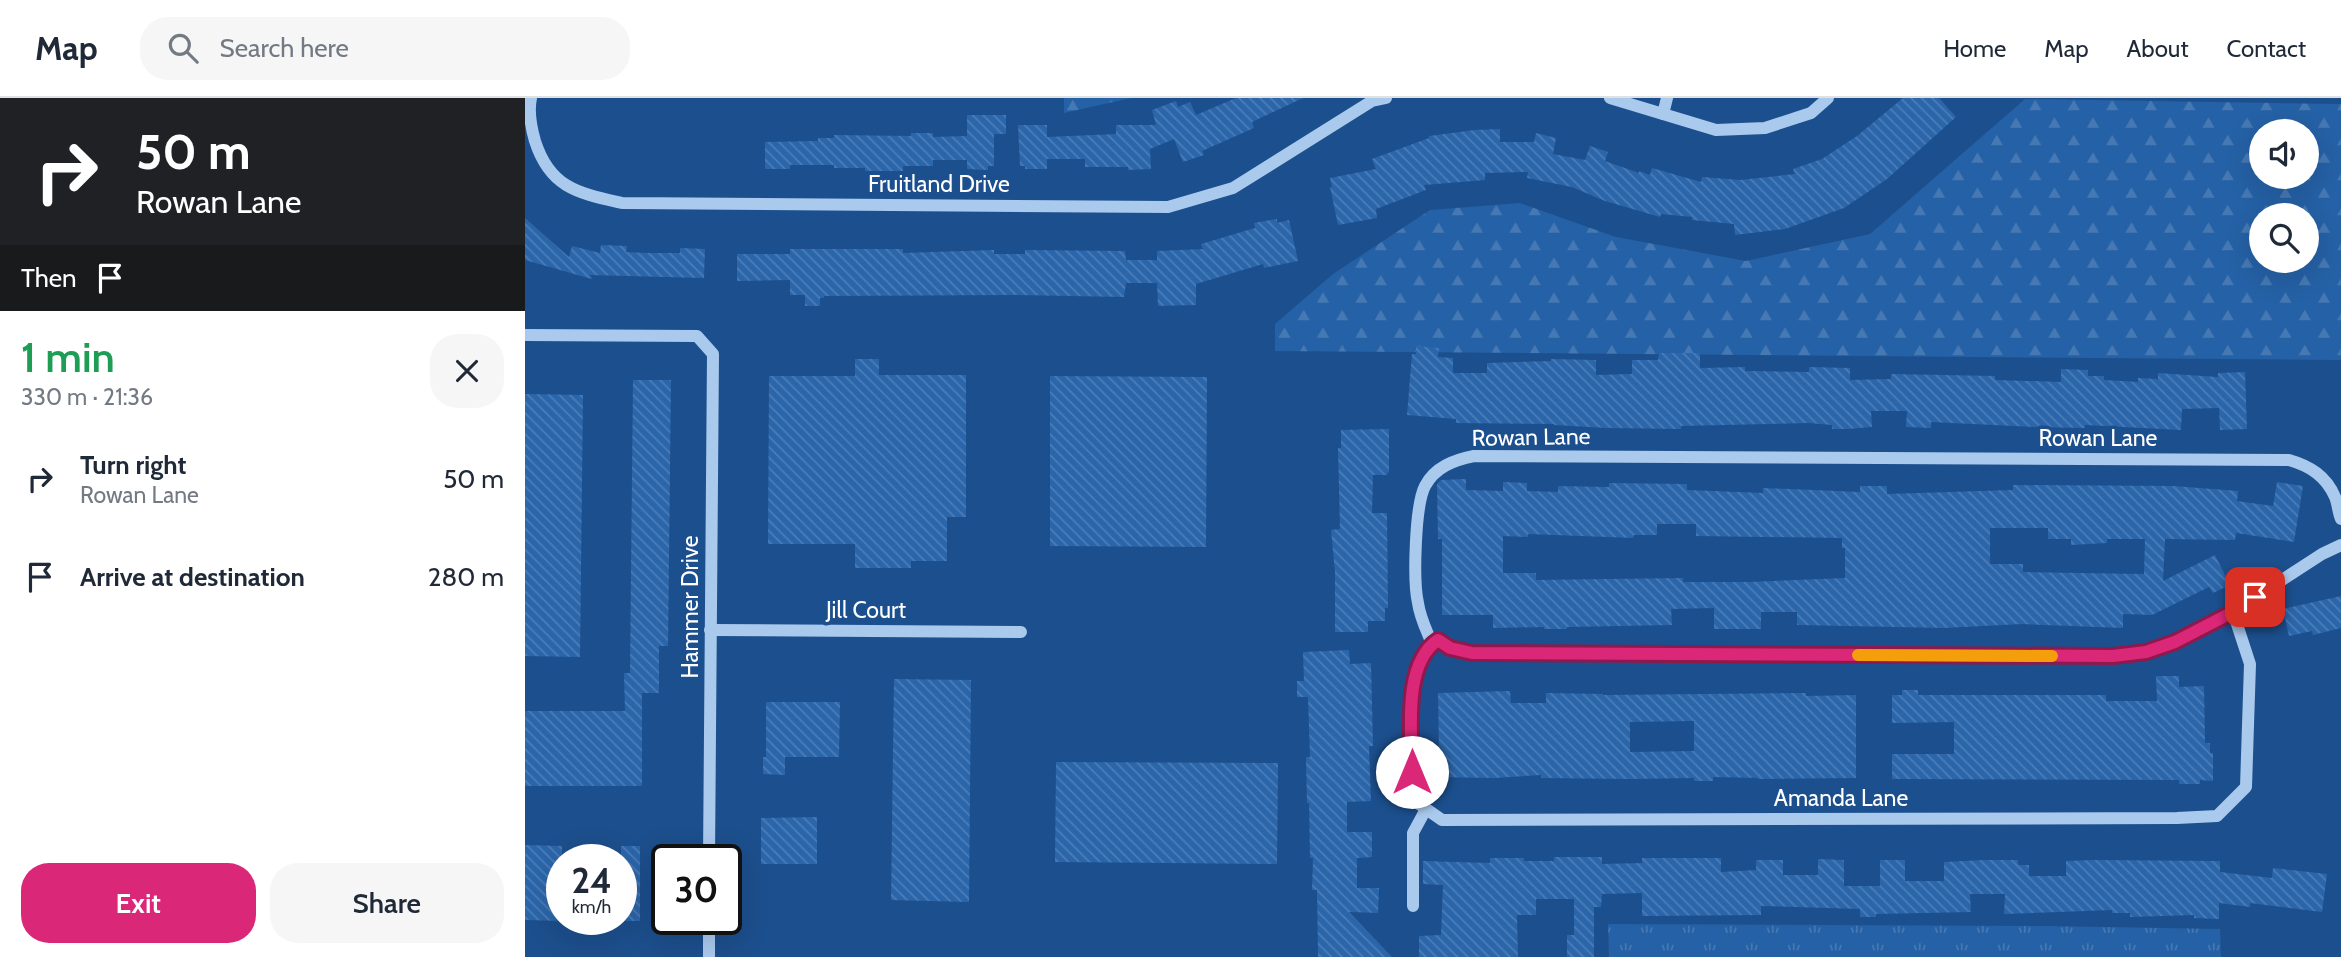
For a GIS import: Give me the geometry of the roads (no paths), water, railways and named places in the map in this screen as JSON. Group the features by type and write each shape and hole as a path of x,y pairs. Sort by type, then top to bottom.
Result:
{"street":[{"name":"Fruitland Drive","path":"531,98 529,106 532,131 538,149 557,181 587,195 622,203 1168,207 1233,188 1372,101 1386,98"},
{"path":"1610,98 1716,130 1765,128 1811,113 1828,98"},
{"path":"1663,114 1667,98"},
{"name":"Hammer Drive","path":"525,335 697,336 713,354 709,844"},
{"name":"Rowan Lane","path":"1433,644 1420,616 1417,600 1418,503 1426,485 1439,470 1455,460 1474,456 2289,460 2303,464 2325,480 2334,494 2341,519"},
{"path":"1413,906 1413,833 1426,809 1412,799 1413,689 1420,660 1438,640 1450,648 1472,653 2113,656 2146,652 2175,642 2233,612 2322,554 2341,545"},
{"name":"Amanda Lane","path":"1426,809 1442,820 2217,816 2246,787 2250,664 2233,612"},
{"name":"Jill Court","path":"710,630 1021,632"},
{"path":"709,935 709,957"}]}
